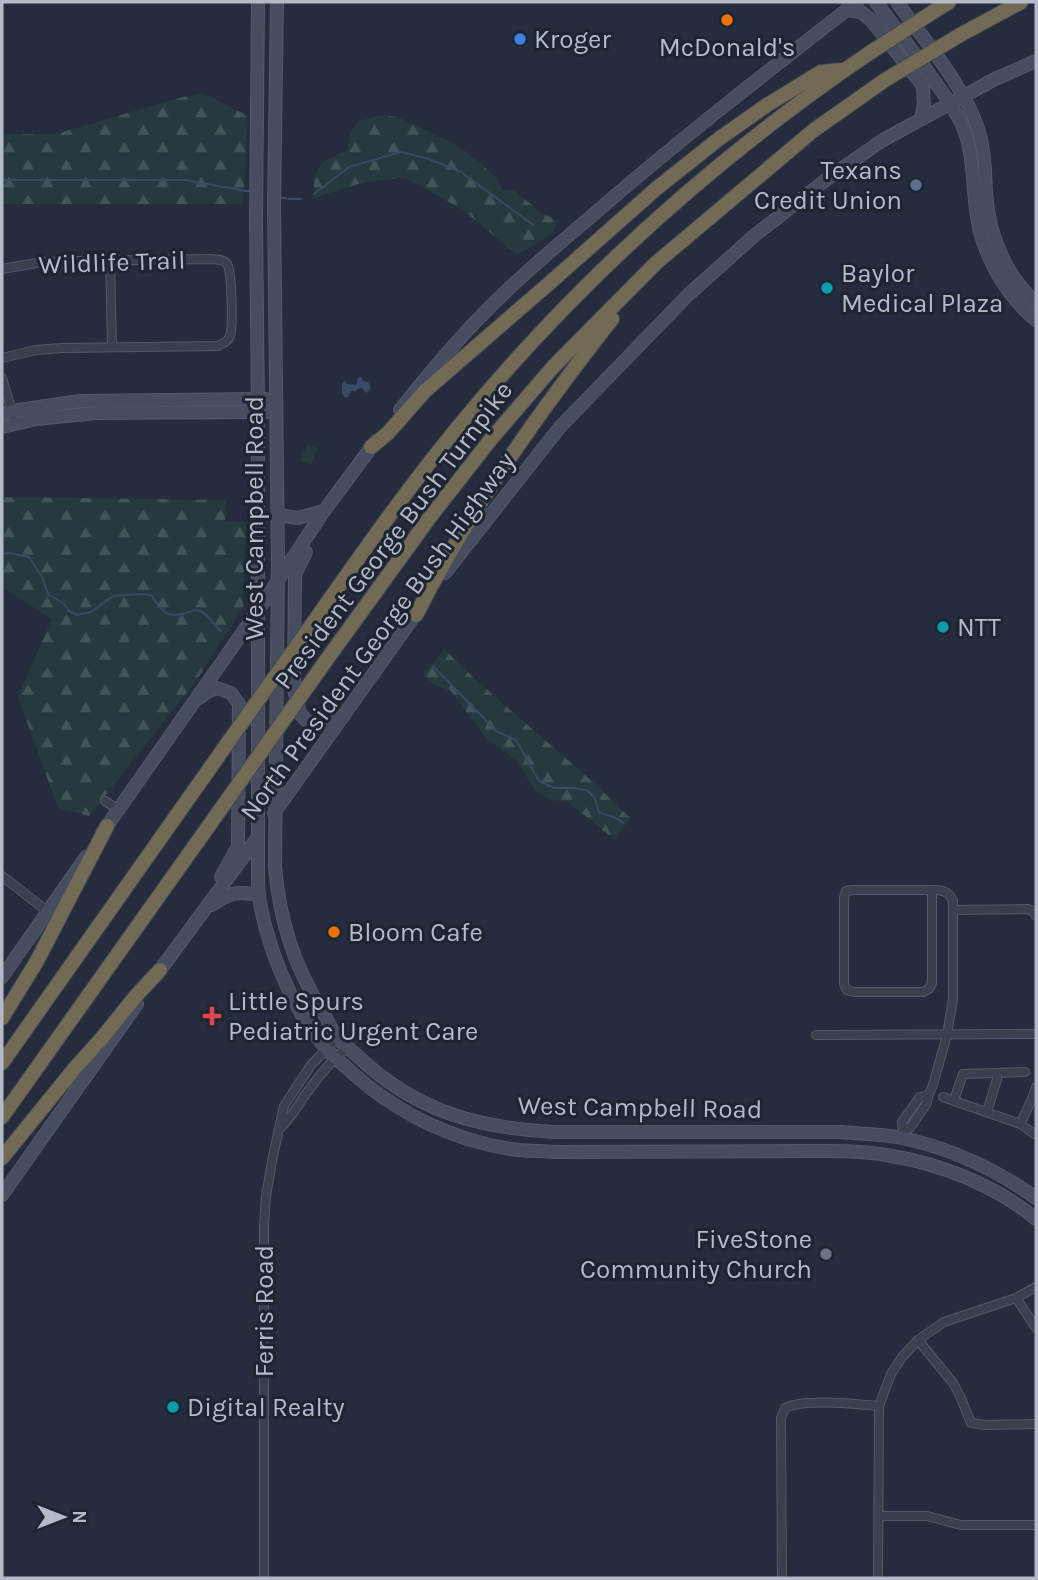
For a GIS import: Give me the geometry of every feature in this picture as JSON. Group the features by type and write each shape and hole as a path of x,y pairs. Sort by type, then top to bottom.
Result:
{"highway":[{"name":"President George Bush Turnpike","path":"2,1063 393,510 475,406 545,328 621,252 701,180 845,69 949,2"},
{"name":"President George Bush Turnpike","path":"2,1117 430,517 491,439 554,366 656,263 814,130 885,80 1020,2"},
{"path":"371,447 388,433 425,391 657,188 767,105 821,72 845,69"},
{"path":"416,615 439,569 521,440 563,381 656,263"},
{"path":"2,1018 37,961 107,826"},
{"path":"2,1158 160,970"}],"main road":[{"name":"West Campbell Road","path":"258,2 258,895 285,983 300,1012 330,1053 366,1086 404,1112 455,1135 518,1150 556,1152 821,1151 862,1152 897,1157 925,1163 968,1179 1018,1205 1036,1219"},
{"path":"265,2 270,16 277,22"},
{"name":"West Campbell Road","path":"277,2 274,221 278,515 275,866 282,916 298,965 305,982 338,1037 397,1088 414,1098 471,1121 517,1130 554,1132 902,1134 997,1172 1036,1198"},
{"path":"876,2 950,103 961,124 972,162 979,228 1027,312 1036,320"},
{"path":"897,2 964,95 983,146 990,223 999,265 1036,303"},
{"path":"2,977 257,612 324,511 429,372 495,301 625,187 851,4 871,20 923,86 924,105 921,118"},
{"name":"North President George Bush Highway","path":"2,1195 450,565 560,427 688,295 755,235 831,176 921,118 1036,61"},
{"path":"7,419 80,401 277,405"},
{"path":"102,413 104,409 131,401"},
{"path":"7,419 258,405"},
{"path":"278,515 298,518 324,511"},
{"path":"324,511 295,574 294,689 300,714 307,720 317,724 342,718"},
{"path":"194,702 217,688 231,693 239,704 238,846 205,908"},
{"path":"205,908 232,893 258,895"},
{"path":"897,1157 902,1134"}],"street":[{"name":"Wildlife Trail","path":"2,269 43,262 110,260 212,259 222,260 228,265 231,335 227,341 218,345 112,347"},
{"path":"2,358 36,350 112,347 110,260"},
{"path":"2,378 7,419"},
{"path":"105,801 119,810"},
{"path":"2,876 47,911"},
{"path":"902,1134 910,1128 912,1117 927,1103 947,1035 953,999 953,901 949,893 942,890 932,890 852,890 846,891 844,898 844,984 847,990 923,992 929,989 932,983 932,890"},
{"path":"953,910 1028,909 1036,916"},
{"path":"816,1035 1036,1034"},
{"name":"Ferris Road","path":"279,1129 289,1120 338,1037"},
{"name":"Ferris Road","path":"264,1578 264,1225 268,1187 284,1107 311,1065 330,1053 348,1048"},
{"path":"954,1100 963,1074 1025,1072"},
{"path":"987,1112 997,1073"},
{"path":"1020,1124 1036,1087"},
{"path":"943,1097 1020,1124 1036,1135"},
{"path":"878,1578 879,1406 891,1374 902,1356 918,1340 944,1322 1016,1298 1035,1285"},
{"path":"1016,1298 1036,1328"},
{"path":"918,1340 953,1383 971,1423 1036,1424"},
{"path":"782,1578 781,1418 785,1408 812,1403 879,1406"},
{"path":"878,1516 927,1516 961,1525 1036,1525"}],"green space":[{"path":"203,93 248,116 243,204 2,204 2,134 56,134"},
{"path":"380,115 398,117 455,144 481,163 497,179 502,190 514,190 540,212 558,221 552,234 517,255 462,209 405,178 365,182 314,198 316,172 319,167 329,158 347,151 350,134 357,122"},
{"path":"308,444 318,449 311,465 300,460"},
{"path":"2,497 226,500 225,522 246,522 243,608 196,681 89,816 58,808 18,697 52,619 2,587"},
{"path":"444,649 630,818 615,840 568,802 552,800 534,789 518,762 486,738 450,690 436,686 423,675"}],"water":[{"path":"361,376 363,381 368,382 370,390 366,393 360,388 351,391 345,398 342,394 342,383 345,381 347,384 356,385"}],"waterway":[{"path":"314,194 349,167 401,152 429,159 461,172 533,225"},
{"path":"2,180 185,180 252,192"},
{"path":"278,197 301,199"},
{"path":"2,554 29,557 42,577 48,594 77,615 91,612 113,596 151,595 166,613 175,615 200,611 221,631"},
{"path":"433,666 496,731 516,740 539,781 554,788 588,791 595,798 599,812 623,823"}],"place":[{"name":"McDonald's","path":"727,20"},
{"name":"Kroger","path":"520,39"},
{"name":"Texans Credit Union","path":"916,185"},
{"name":"Baylor Medical Plaza","path":"827,288"},
{"name":"NTT","path":"943,627"},
{"name":"Bloom Cafe","path":"334,932"},
{"name":"Little Spurs Pediatric Urgent Care","path":"212,1016"},
{"name":"FiveStone Community Church","path":"826,1254"},
{"name":"Digital Realty","path":"173,1407"}]}
